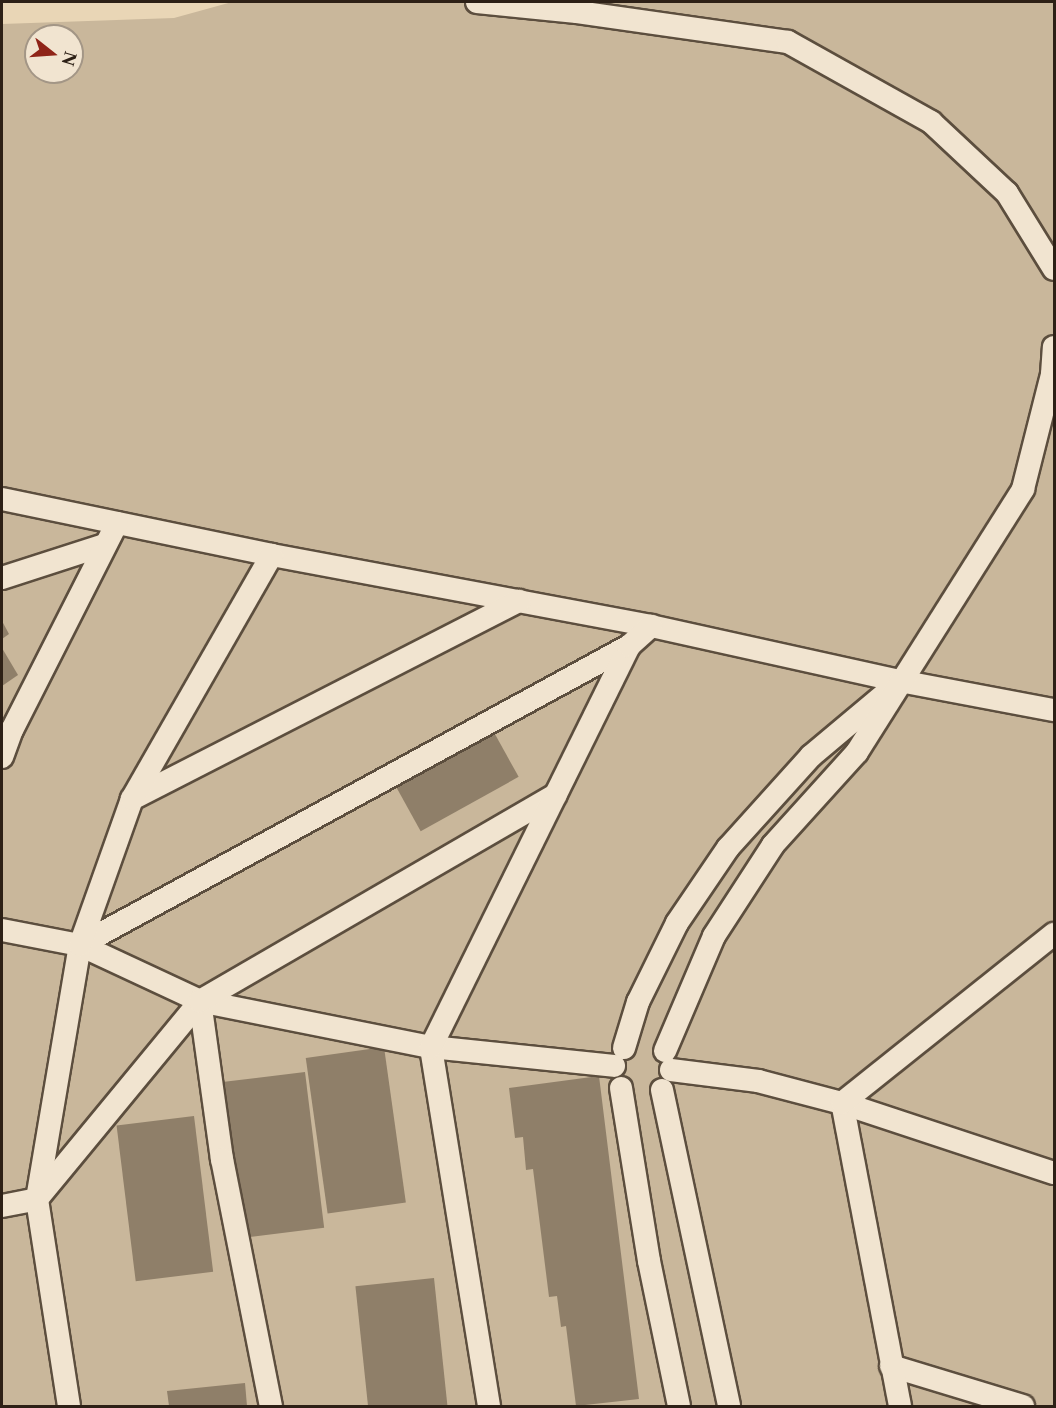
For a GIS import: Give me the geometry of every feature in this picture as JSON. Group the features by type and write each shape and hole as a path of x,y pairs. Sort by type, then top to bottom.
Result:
{"street":[{"path":"477,2 577,12 788,42 931,122 1007,193 1054,269"},
{"path":"900,681 811,756 728,848 677,923 638,1002 619,1057 615,1078 621,1088 630,1095 641,1098 652,1097 666,1071 714,936 773,845 857,752 1023,489 1052,374 1054,347"},
{"path":"2,499 272,555 651,626 900,681 1054,710"},
{"path":"2,757 7,733 117,523"},
{"path":"2,578 104,545"},
{"path":"69,1407 37,1199 80,945 132,799 272,555"},
{"path":"132,799 519,601"},
{"path":"80,945 629,646 651,626"},
{"path":"489,1407 431,1047 629,646"},
{"path":"2,1206 37,1199 201,1001 556,795"},
{"path":"2,930 80,945 201,1001 431,1047 619,1057 634,1042 645,1041 666,1071 729,1407"},
{"path":"842,1103 1054,934"},
{"path":"201,1001 222,1159 271,1407"},
{"path":"666,1071 758,1081 842,1103 1053,1171"},
{"path":"621,1088 649,1261 679,1407"},
{"path":"842,1103 900,1407"},
{"path":"891,1366 1023,1407"}],"shaded area":[{"path":"232,2 1054,2 1054,1406 2,1406 2,24 174,18"}],"building":[{"path":"2,621 9,634 2,639"},
{"path":"2,648 18,675 2,686"},
{"path":"491,727 519,777 421,831 393,781"},
{"path":"384,1047 406,1202 328,1213 306,1058"},
{"path":"305,1072 324,1228 244,1238 225,1082"},
{"path":"599,1076 639,1399 576,1406 566,1326 561,1327 557,1296 549,1297 533,1169 526,1170 523,1137 515,1138 509,1088"},
{"path":"194,1116 213,1272 136,1281 117,1126"},
{"path":"434,1278 447,1406 368,1406 355,1286"},
{"path":"245,1383 247,1406 169,1406 167,1391"}]}
